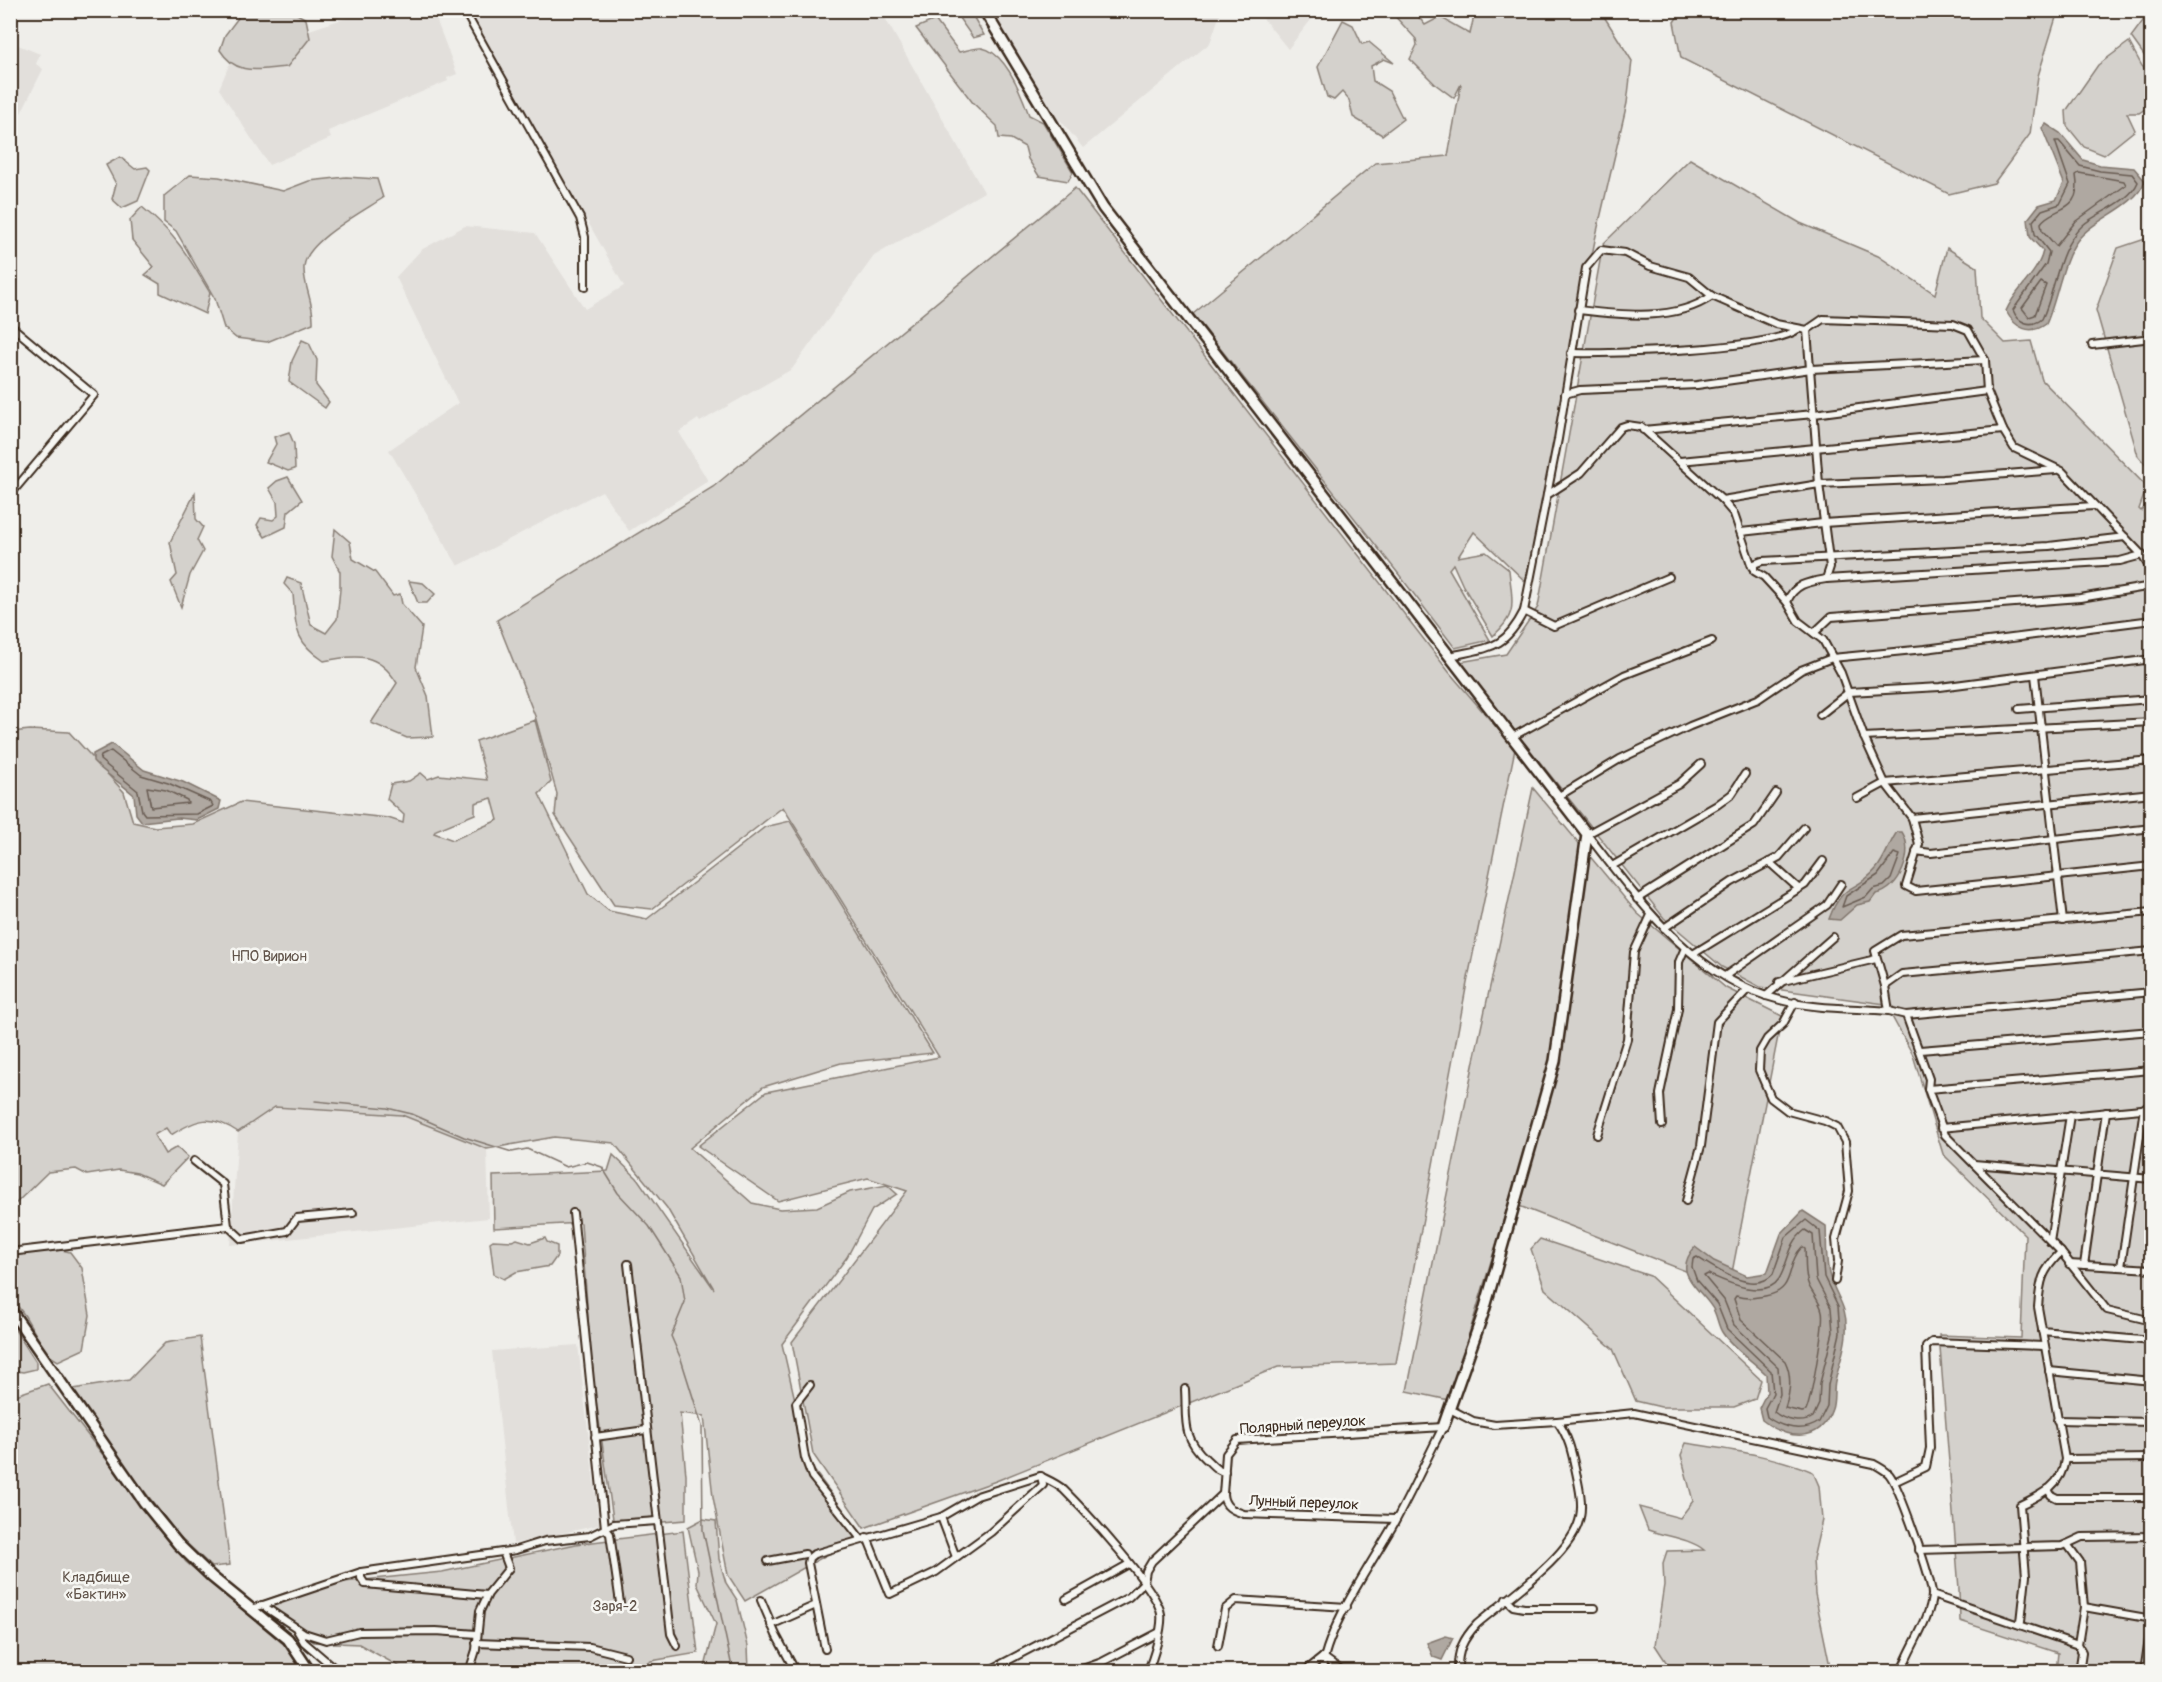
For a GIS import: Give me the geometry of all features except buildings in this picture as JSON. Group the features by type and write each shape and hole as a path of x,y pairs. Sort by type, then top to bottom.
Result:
{"street":[{"path":"464,10 580,218 585,237 585,287"},
{"path":"984,10 1103,208 1637,898 1685,948 1747,990 1766,996 1795,1002 1889,1011 1906,1015 2151,992"},
{"path":"1450,656 1499,644 1513,632 1524,611 1530,594 1586,268 1601,250 1625,253 1650,266 1689,278 1712,296 1776,324 1798,329 1807,330 1823,320 1953,324 1968,330 1985,360 1987,391 2003,430 2014,448 2062,471 2142,555 2151,572"},
{"path":"1578,310 1624,315 1671,312 1696,307 1712,296"},
{"path":"10,326 94,395 10,495"},
{"path":"1571,353 1614,354 1761,341 1792,333 1798,329"},
{"path":"1807,330 1819,484 1829,556 1829,573 1826,579"},
{"path":"2092,345 2151,338"},
{"path":"1565,394 1580,390 1697,385 1811,369 1985,360"},
{"path":"1643,429 1814,414 1987,391"},
{"path":"1547,495 1581,473 1621,427 1634,425 1643,429 1722,500 1734,514 1742,532 1740,537 1754,571 1764,577 1787,602 1798,621 1823,640 1849,692 1864,737 1885,783 1912,819 1919,844 1906,886 1916,891 2151,866"},
{"path":"1680,461 2003,430"},
{"path":"1722,500 1819,484 2062,471"},
{"path":"1742,532 1823,523 2094,506"},
{"path":"1754,571 1754,564 1762,561 2049,546 2125,537"},
{"path":"1787,602 1791,592 1805,583 1826,579 2108,562 2142,555"},
{"path":"1524,611 1554,626 1669,577"},
{"path":"1814,633 1831,617 2080,598 2151,586"},
{"path":"1559,796 1620,759 1690,726 1758,699 1801,670 1833,658 1925,649 2151,620"},
{"path":"1512,736 1623,675 1712,641"},
{"path":"1820,715 1849,692 1940,687 2151,659"},
{"path":"2035,675 2039,729 2062,921"},
{"path":"2019,709 2151,699"},
{"path":"1864,737 2151,722"},
{"path":"1857,798 1885,783 2151,760"},
{"path":"1587,834 1679,784 1701,764"},
{"path":"1612,866 1717,805 1732,794 1745,774"},
{"path":"1637,898 1754,825 1776,793"},
{"path":"1912,819 2151,793"},
{"path":"1664,928 1732,882 1779,857 1804,828"},
{"path":"1916,851 1931,853 2151,828"},
{"path":"1322,1671 1323,1658 1347,1607 1396,1519 1443,1426 1484,1311 1554,1061 1587,834"},
{"path":"1694,954 1805,885 1823,861"},
{"path":"1769,862 1798,888"},
{"path":"1725,976 1827,905 1841,884"},
{"path":"1889,1011 1875,951 1900,935 2151,912"},
{"path":"1597,1135 1627,1039 1634,952 1651,915"},
{"path":"1766,996 1779,982 1833,937"},
{"path":"1662,1125 1660,1094 1678,1009 1679,962 1685,948"},
{"path":"1885,986 1902,974 2151,951"},
{"path":"1779,982 1876,959"},
{"path":"1686,1201 1701,1146 1717,1022 1747,990"},
{"path":"1795,1002 1783,1024 1767,1039 1760,1051 1759,1070 1771,1098 1788,1112 1837,1126 1845,1142 1848,1191 1836,1239 1838,1261 1835,1281"},
{"path":"1906,1015 1929,1079 1928,1089 1941,1128 1973,1164 2061,1252 2107,1310 2151,1320"},
{"path":"1920,1050 2151,1030"},
{"path":"1928,1089 2151,1070"},
{"path":"2121,1267 2144,1108"},
{"path":"1941,1128 2151,1108"},
{"path":"2084,1265 2106,1112"},
{"path":"2050,1242 2070,1115"},
{"path":"194,1161 223,1185 228,1226 242,1239 287,1231 297,1218 353,1214"},
{"path":"1973,1164 2151,1179"},
{"path":"573,1213 605,1528 610,1534 620,1603"},
{"path":"10,1252 228,1226"},
{"path":"2018,1624 2021,1622 2026,1576 2020,1505 2048,1489 2063,1473 2065,1459 2038,1307 2040,1284 2045,1268 2061,1252"},
{"path":"628,1264 671,1634 677,1646"},
{"path":"2069,1264 2151,1269"},
{"path":"10,1309 144,1502 178,1544 288,1639 310,1671"},
{"path":"2042,1331 2151,1341"},
{"path":"1894,1482 1926,1467 1927,1463 1930,1448 1926,1347 1932,1342 2044,1346"},
{"path":"2049,1371 2151,1381"},
{"path":"810,1385 796,1403 805,1458 812,1478 864,1538 890,1594 936,1572 991,1532 1043,1485 1040,1476"},
{"path":"1185,1389 1188,1437 1197,1451 1216,1470 1225,1472"},
{"path":"1450,1409 1473,1421 1495,1425 1634,1413 1874,1464 1888,1473 1894,1482 1928,1574 1932,1595 1926,1617 1909,1649 1901,1671"},
{"path":"2057,1420 2151,1422"},
{"path":"1458,1671 1458,1654 1464,1639 1506,1599 1566,1549 1578,1524 1581,1509 1571,1449 1565,1431 1557,1421"},
{"name":"Полярный переулок","path":"1223,1494 1226,1454 1237,1440 1443,1426"},
{"path":"595,1437 646,1430"},
{"path":"2065,1459 2151,1458"},
{"path":"825,1649 809,1558 813,1554 941,1517 977,1496 1040,1476 1063,1489 1122,1552 1158,1603 1162,1615 1152,1662 1147,1671"},
{"path":"2048,1489 2050,1495 2057,1498 2151,1498"},
{"path":"986,1671 1129,1597 1144,1582 1146,1571 1152,1561 1223,1494"},
{"name":"Лунный переулок","path":"1223,1494 1228,1508 1244,1514 1396,1519"},
{"path":"941,1517 956,1557"},
{"path":"251,1609 361,1572 503,1552 545,1541 590,1536 614,1524 657,1521"},
{"path":"1919,1550 2067,1544 2082,1537 2151,1536"},
{"path":"2067,1544 2080,1562 2084,1607 2078,1645 2082,1652 2079,1671"},
{"path":"469,1671 476,1643 480,1611 487,1595 509,1568 503,1552"},
{"path":"768,1561 805,1554"},
{"path":"1066,1599 1129,1564"},
{"path":"361,1572 361,1578 365,1584 487,1595"},
{"path":"1932,1595 2078,1645"},
{"path":"1506,1599 1513,1606 1524,1608 1595,1608"},
{"path":"761,1600 796,1671"},
{"path":"1218,1646 1225,1609 1236,1600 1347,1607"},
{"path":"262,1605 296,1628 326,1640 359,1632 436,1631 477,1634"},
{"path":"771,1624 816,1605"},
{"path":"2084,1607 2151,1618 2144,1671"},
{"path":"296,1628 304,1642 339,1671"},
{"path":"1074,1671 1102,1662 1158,1633"},
{"path":"476,1643 590,1647 626,1656"},
{"path":"1304,1671 1323,1658"},
{"path":"1323,1658 1344,1671"}],"shaded area":[{"path":"367,11 433,11 457,74 447,78 448,81 328,131 331,138 269,165 219,89 229,65 258,47"},
{"path":"469,11 881,11 984,192 874,256 792,369 700,422 698,419 679,432 708,481 629,531 602,491 458,566 389,450 458,403 396,277 421,250 465,226 535,233 585,309 624,286"},
{"path":"987,11 1221,11 1210,43 1083,148 1061,121 1057,123"},
{"path":"1257,11 1318,11 1288,49"},
{"path":"18,45 40,54 36,64 43,69 21,113 15,111 12,119 11,51"},
{"path":"275,1107 402,1115 487,1149 489,1218 230,1245 238,1132"},
{"path":"578,1345 599,1525 513,1544 492,1351"}],"green space":[{"path":"1600,10 1632,61 1627,103 1595,240 1528,584 1474,532 1458,557 1486,552 1509,570 1512,606 1507,620 1493,636 1463,586 1453,564 1449,569 1490,640 1455,648 1193,314 1375,163 1448,156 1461,84 1454,98 1435,84 1410,59 1417,45 1416,39 1390,11 1414,11 1425,25 1440,17 1470,34 1475,11"},
{"path":"1682,10 2058,11 2038,76 2030,134 1994,183 1949,194 1681,58 1674,22"},
{"path":"2151,10 2151,56 2146,58 2131,37"},
{"path":"238,11 292,11 306,19 310,38 287,67 258,70 241,68 227,59 220,50 225,35 238,18"},
{"path":"954,11 970,11 984,35 973,38"},
{"path":"935,20 959,52 982,48 998,57 1017,86 1029,115 1043,122 1073,172 1068,181 1039,176 1028,159 1025,147 1011,139 999,138 997,126 973,103 916,28"},
{"path":"1343,20 1353,25 1362,44 1369,42 1394,63 1384,59 1371,66 1373,81 1389,91 1403,119 1382,135 1353,117 1349,100 1342,92 1334,100 1327,97 1318,67"},
{"path":"2129,42 2142,66 2151,74 2151,105 2139,113 2127,113 2135,130 2104,155 2084,147 2067,126 2066,111 2098,65"},
{"path":"120,157 135,169 147,167 150,170 138,201 122,208 112,199 116,184 106,165"},
{"path":"1690,159 1800,223 1878,256 1935,294 1947,248 1977,267 1980,318 2005,343 2031,341 2042,380 2147,487 2139,509 2141,511 2151,500 2151,1671 2056,1671 2058,1653 1960,1621 1939,1335 2021,1338 2025,1235 1943,1154 1913,1055 1885,1004 1760,987 1722,967 1664,918 1460,662 1506,654 1538,607 1603,244"},
{"path":"190,175 219,177 283,191 309,181 346,177 377,179 383,198 336,228 307,257 304,274 313,323 267,342 236,338 224,328 215,299 176,231 164,222 164,196"},
{"path":"1075,188 1449,672 1515,749 1466,988 1396,1363 1278,1367 996,1481 864,1528 813,1454 792,1342 907,1191 868,1178 778,1201 698,1146 766,1092 939,1057 783,807 652,909 614,905 555,815 557,794 535,716 497,620 713,487"},
{"path":"142,207 164,227 195,267 210,293 205,314 160,293 160,284 145,275 154,267 132,240 130,220"},
{"path":"2151,237 2151,471 2138,456 2096,310 2118,248"},
{"path":"302,340 309,343 317,360 316,385 329,402 325,408 289,382 292,361"},
{"path":"289,432 294,444 295,469 288,471 266,462 276,444 274,437"},
{"path":"288,477 302,500 288,512 286,527 265,537 257,525 261,518 273,520 278,516 277,502 269,488 277,481"},
{"path":"195,493 196,519 203,527 197,540 203,551 190,575 181,607 171,582 177,575 170,542"},
{"path":"335,529 350,542 353,559 375,572 393,596 400,594 402,604 422,627 416,667 428,696 433,737 407,738 371,723 397,683 389,673 374,660 365,658 347,657 324,661 307,647 298,633 293,594 284,584 287,578 301,583 311,625 326,633 337,619 340,572 332,556"},
{"path":"409,581 423,583 435,594 427,603 418,603"},
{"name":"НПО Вирион","path":"535,720 551,782 539,794 588,894 609,911 647,919 765,827 790,821 933,1053 841,1063 763,1087 690,1148 752,1203 780,1209 817,1207 850,1192 887,1185 897,1194 872,1210 847,1257 782,1344 810,1465 862,1535 745,1601 728,1575 713,1497 704,1416 680,1413 686,1475 686,1520 614,1526 592,1372 581,1223 494,1228 493,1176 608,1171 613,1155 637,1178 714,1289 667,1208 614,1143 554,1137 487,1149 402,1115 275,1107 238,1132 220,1122 204,1120 171,1135 166,1128 154,1135 165,1154 177,1147 188,1157 162,1184 137,1173 119,1170 87,1175 76,1169 48,1172 11,1208 11,732 30,730 69,732 124,792 133,822 155,827 193,824 241,802 388,818 403,823 404,815 387,799 391,784 409,781 421,773 428,779 439,775 487,780 476,741","holes":["492,798 498,820 453,840 434,833 436,830 475,814 475,803"]},
{"path":"1533,788 1637,913 1726,988 1782,1016 1729,1288 1509,1202 1449,1400 1407,1391 1475,1056"},
{"path":"545,1238 547,1242 557,1246 557,1256 550,1266 516,1272 504,1279 494,1274 490,1242 517,1239 530,1243"},
{"path":"1540,1239 1650,1276 1761,1380 1755,1399 1734,1407 1661,1407 1636,1401 1613,1349 1545,1289 1531,1249"},
{"path":"62,1250 70,1252 82,1268 90,1315 84,1349 58,1361 47,1354 11,1297 10,1255"},
{"path":"10,1322 36,1362 36,1369 23,1372 11,1370"},
{"path":"200,1337 230,1565 212,1567 178,1535 67,1390 129,1380 165,1343"},
{"name":"Кладбище «Бактин»","path":"48,1384 186,1562 294,1653 302,1671 11,1671 10,1397"},
{"path":"1686,1443 1766,1457 1813,1472 1819,1486 1822,1520 1813,1559 1815,1594 1831,1671 1672,1671 1655,1645 1664,1585 1663,1563 1667,1551 1704,1550 1685,1540 1648,1530 1639,1507 1680,1518 1693,1501 1681,1455"},
{"path":"703,1519 716,1521 719,1559 726,1583 737,1600 748,1646 749,1671 697,1671 705,1667 716,1624 697,1584 698,1571 688,1527"},
{"name":"Заря-2","path":"683,1531 698,1653 651,1661 633,1671 407,1671 359,1644 314,1642 258,1603 304,1586 442,1572 576,1544"}],"water":[{"path":"2046,124 2060,133 2083,160 2100,165 2134,168 2145,181 2140,191 2132,199 2094,225 2077,241 2067,259 2046,324 2029,330 2018,326 2006,311 2036,267 2043,251 2030,237 2028,219 2039,205 2056,200 2064,183 2042,128"},
{"path":"112,744 144,770 183,782 221,801 219,809 197,820 178,818 142,822 136,814 134,795 93,761 93,754"},
{"path":"1897,832 1902,832 1907,850 1903,869 1898,878 1885,891 1876,894 1870,902 1857,905 1840,920 1829,919 1839,898 1869,877 1876,869"},
{"path":"1803,1211 1826,1226 1828,1271 1844,1309 1846,1338 1835,1382 1832,1409 1827,1421 1819,1429 1801,1435 1781,1431 1762,1420 1759,1408 1767,1392 1766,1374 1726,1338 1713,1309 1689,1279 1686,1264 1695,1247 1714,1261 1747,1276 1767,1273 1781,1234"},
{"path":"1446,1636 1453,1638 1442,1660 1433,1657 1427,1643"}],"waterway":[{"path":"315,1101 387,1108 412,1114 464,1137 512,1152 527,1149 566,1167 587,1162 602,1167 618,1193 649,1226 681,1276 685,1302 671,1336 681,1359 702,1426 703,1530 733,1672"}]}
